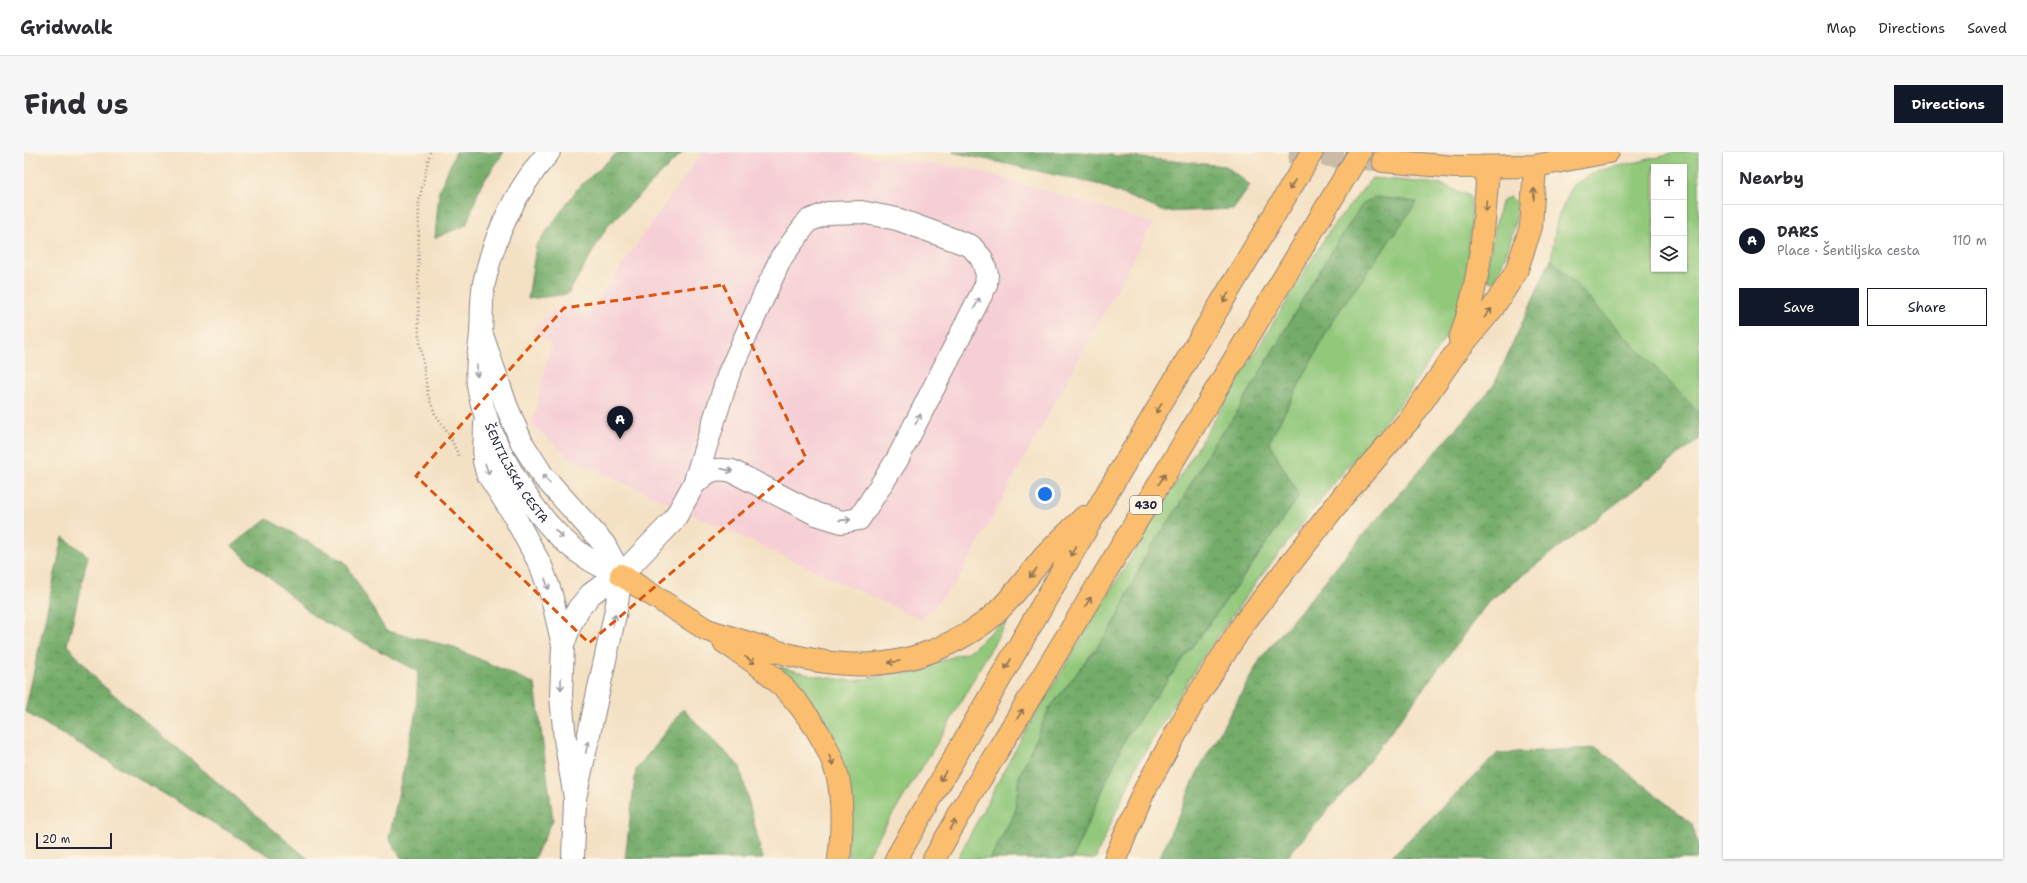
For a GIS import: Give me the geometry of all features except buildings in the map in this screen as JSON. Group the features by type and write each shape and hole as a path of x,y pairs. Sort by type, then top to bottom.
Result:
{"main road":[{"path":"896,859 1107,493 1312,152"},
{"name":"430","path":"934,859 972,793 1360,152"},
{"path":"1383,161 1456,167 1535,166 1608,152"},
{"path":"1115,859 1143,793 1194,701 1244,623 1344,495 1411,418 1455,354 1492,309 1516,272 1531,228 1535,166"},
{"path":"1455,354 1470,312 1478,280 1485,223 1488,167"},
{"path":"707,630 780,652 824,663 863,666 898,662 931,652 968,635 995,614 1021,588 1043,559 1107,493"},
{"path":"621,575 707,630 763,669 798,704 823,739 839,782 842,831 839,859"}],"street":[{"name":"ŠENTILJSKA CESTA","path":"550,152 536,167 522,188 495,245 484,283 481,332 476,368 478,390 486,417 503,458 523,492 567,543 583,556 621,575"},
{"path":"563,645 579,608 591,594 606,583 621,575 674,520 694,484 730,373 781,258 808,221 828,213 861,212 897,219 971,246 982,259 987,274 986,285 897,460 859,519 842,522 816,514 732,471 717,468 707,472 694,484"},
{"name":"ŠENTILJSKA CESTA","path":"481,332 506,405 522,443 543,476 604,544 621,575"},
{"path":"486,417 484,454 487,473 532,546 551,594 563,645 561,696 565,739 576,798"},
{"path":"573,859 576,798 616,610 621,575"}],"highlighted area":[{"path":"723,285 806,458 589,643 416,476 564,308"}],"shaded area":[{"path":"702,152 834,152 969,168 1153,223 958,580 922,620 570,458 532,425 551,344 531,331 562,303 586,316"}],"green space":[{"path":"456,152 504,152 480,187 466,225 435,238 439,191"},
{"path":"618,152 683,152 607,227 568,294 528,299 536,246 578,188"},
{"path":"952,152 1079,152 1226,166 1250,185 1233,209 1165,212 1101,185"},
{"path":"1673,152 1699,152 1699,413 1551,259 1557,219 1573,185 1597,171 1663,156"},
{"path":"1372,178 1441,184 1470,196 1472,213 1467,280 1453,325 1407,395 1340,476 1258,580 1203,657 1137,765 1095,859 1072,859 1126,737 1249,569 1299,496 1269,442 1333,320 1416,203 1363,204 1321,268 1233,419 1215,441 1177,509 1145,557 1113,626 1049,709 1019,777 1015,812 990,859 957,859 1023,735 1329,231"},
{"path":"1377,197 1417,202 1333,320 1269,442 1299,496 1249,569 1126,737 1072,859 990,859 1015,812 1019,777 1049,709 1113,626 1145,557 1177,509 1215,441 1233,419 1321,268 1363,203"},
{"path":"1509,197 1515,201 1515,222 1503,261 1496,278 1492,282 1489,281 1488,275 1489,256 1501,202"},
{"path":"1551,259 1699,413 1699,440 1489,601 1357,777 1285,859 1159,859 1198,771 1261,658 1369,528 1494,385"},
{"path":"267,519 345,562 386,631 450,646 535,684 553,820 534,859 402,859 389,838 416,711 418,671 315,617 232,546"},
{"path":"63,537 88,556 67,645 99,682 308,859 275,859 25,712"},
{"path":"1004,620 1008,621 988,653 947,727 865,859 849,859 835,744 808,697 776,671 779,667 816,676 853,681 907,672 970,651"},
{"path":"683,709 740,767 763,859 625,859 636,770"},
{"path":"1597,748 1692,824 1699,849 1699,859 1389,859 1498,753"}],"tunnel":[{"path":"1289,152 1383,161"}],"place":[{"name":"DARS","path":"620,439"}]}
